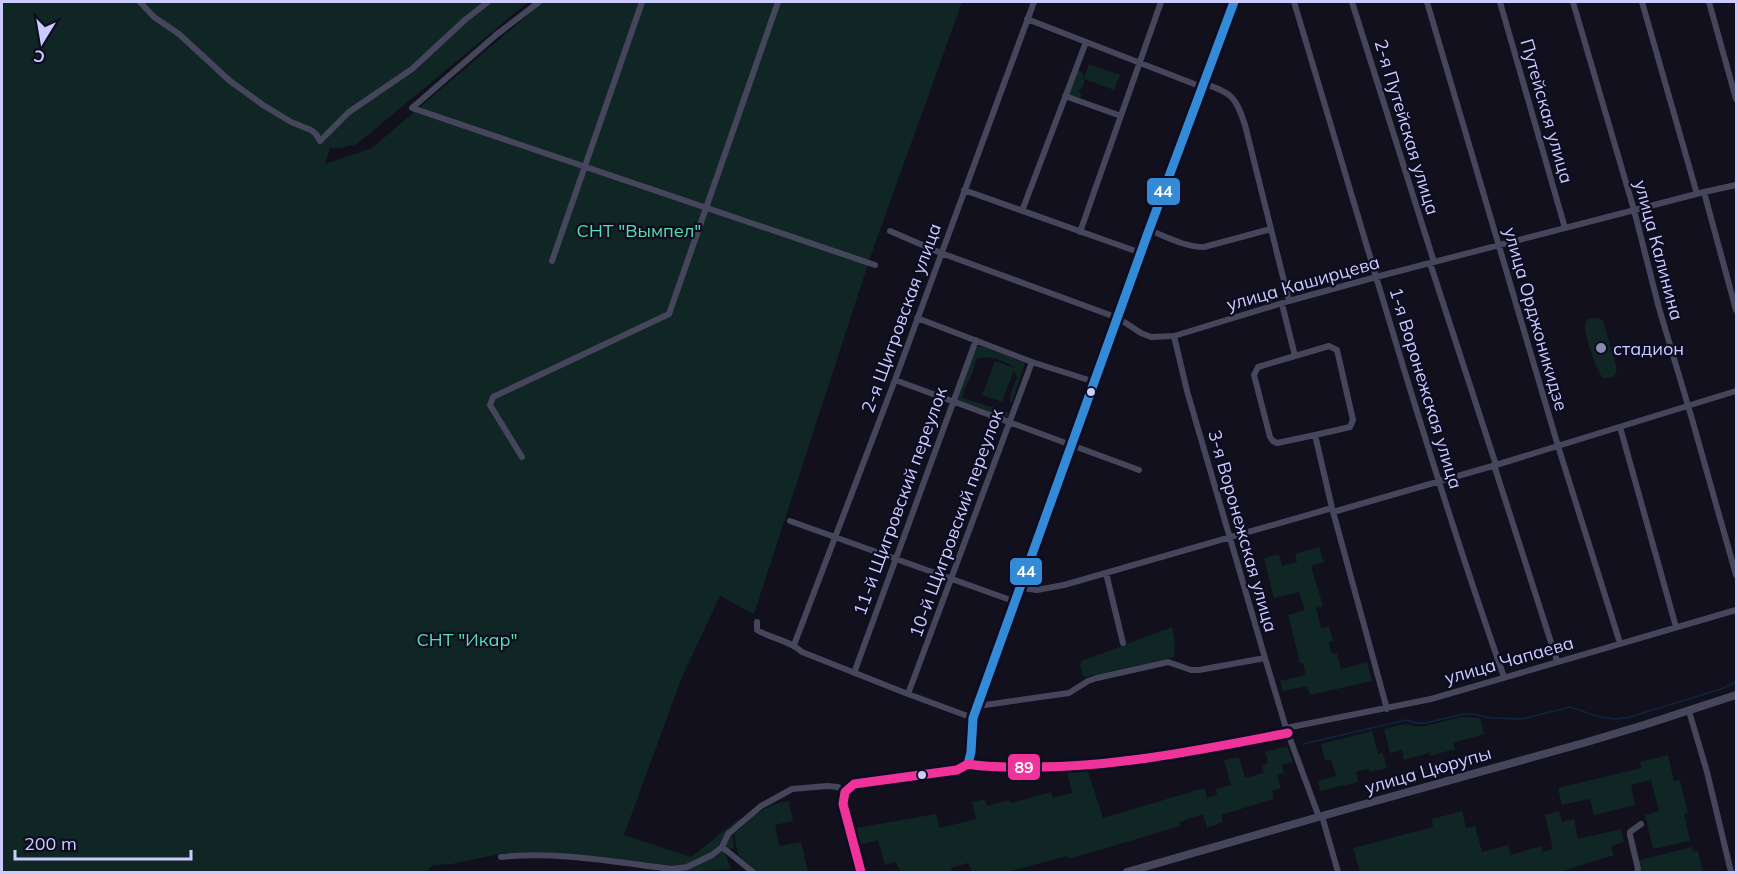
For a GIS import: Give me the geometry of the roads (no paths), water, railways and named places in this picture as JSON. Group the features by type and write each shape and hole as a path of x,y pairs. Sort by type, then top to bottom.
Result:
{"street":[{"path":"140,2 231,81 263,105 291,122 311,130 320,141 349,112 412,69 488,2"},
{"path":"539,2 496,35 412,108 875,265"},
{"path":"552,261 642,2"},
{"path":"522,457 490,405 493,397 669,314 778,2"},
{"name":"2-я Щигровская улица","path":"794,645 895,380 1034,2"},
{"path":"1080,232 1161,2"},
{"path":"968,764 973,718 1234,2"},
{"name":"1-я Воронежская улица","path":"1294,2 1439,480 1504,677"},
{"name":"2-я Путейская улица","path":"1352,2 1557,661"},
{"name":"улица Орджоникидзе","path":"1427,2 1558,446 1620,643"},
{"name":"Путейская улица","path":"1500,2 1564,228"},
{"name":"улица Калинина","path":"1573,2 1635,210 1659,308 1737,575"},
{"path":"1642,2 1697,194"},
{"path":"1709,2 1737,99"},
{"path":"1028,19 1139,64 1233,97 1239,106 1245,125 1290,301"},
{"path":"1022,211 1086,42"},
{"path":"1065,96 1121,117"},
{"name":"улица Каширцева","path":"890,231 941,253 1118,318 1151,337 1163,338 1432,262 1737,185"},
{"path":"964,190 1141,253"},
{"path":"1704,192 1737,310"},
{"path":"1149,230 1186,245 1204,247 1271,229"},
{"path":"1282,304 1295,356"},
{"path":"917,318 1032,362 1095,382"},
{"name":"3-я Воронежская улица","path":"1174,336 1187,391 1229,538 1287,731 1320,816 1338,873"},
{"name":"11-й Щигровский переулок","path":"854,673 976,340"},
{"path":"1329,346 1337,350 1353,420 1350,427 1277,443 1273,441 1254,375 1258,367 1295,356 1329,346"},
{"name":"10-й Щигровский переулок","path":"908,694 1032,362"},
{"path":"895,380 1139,470"},
{"path":"1021,588 1047,589 1106,573 1495,465 1737,391"},
{"path":"1620,427 1676,627"},
{"path":"1316,435 1332,510 1387,709"},
{"path":"790,521 1016,602"},
{"path":"1106,573 1123,643"},
{"name":"улица Чапаева","path":"845,792 850,786 861,782 957,770 968,764 983,767 1074,766 1142,759 1287,731 1431,699 1737,610"},
{"path":"757,622 757,630 794,645 802,652 973,718"},
{"path":"978,706 1069,693 1097,678 1168,662 1184,668 1199,670 1265,658"},
{"name":"улица Цюрупы","path":"1127,873 1320,816 1587,742 1737,694"},
{"path":"1689,711 1707,772 1731,873"},
{"path":"501,857 523,855 574,857 672,868 687,867 712,855 722,847 728,834 761,806 792,789 827,786 838,787 845,792 843,804 861,873"},
{"path":"1637,873 1630,832 1641,824"},
{"path":"722,847 753,873"}],"waterway":[{"path":"1303,744 1406,720 1426,723 1463,714 1522,719 1570,707 1600,717 1616,719 1630,717 1721,689 1736,682"}],"place":[{"name":"стадион","path":"1601,348"}],"park label":[{"name":"СНТ \"Вымпел\"","path":"639,230"},
{"name":"СНТ \"Икар\"","path":"467,639"}]}
